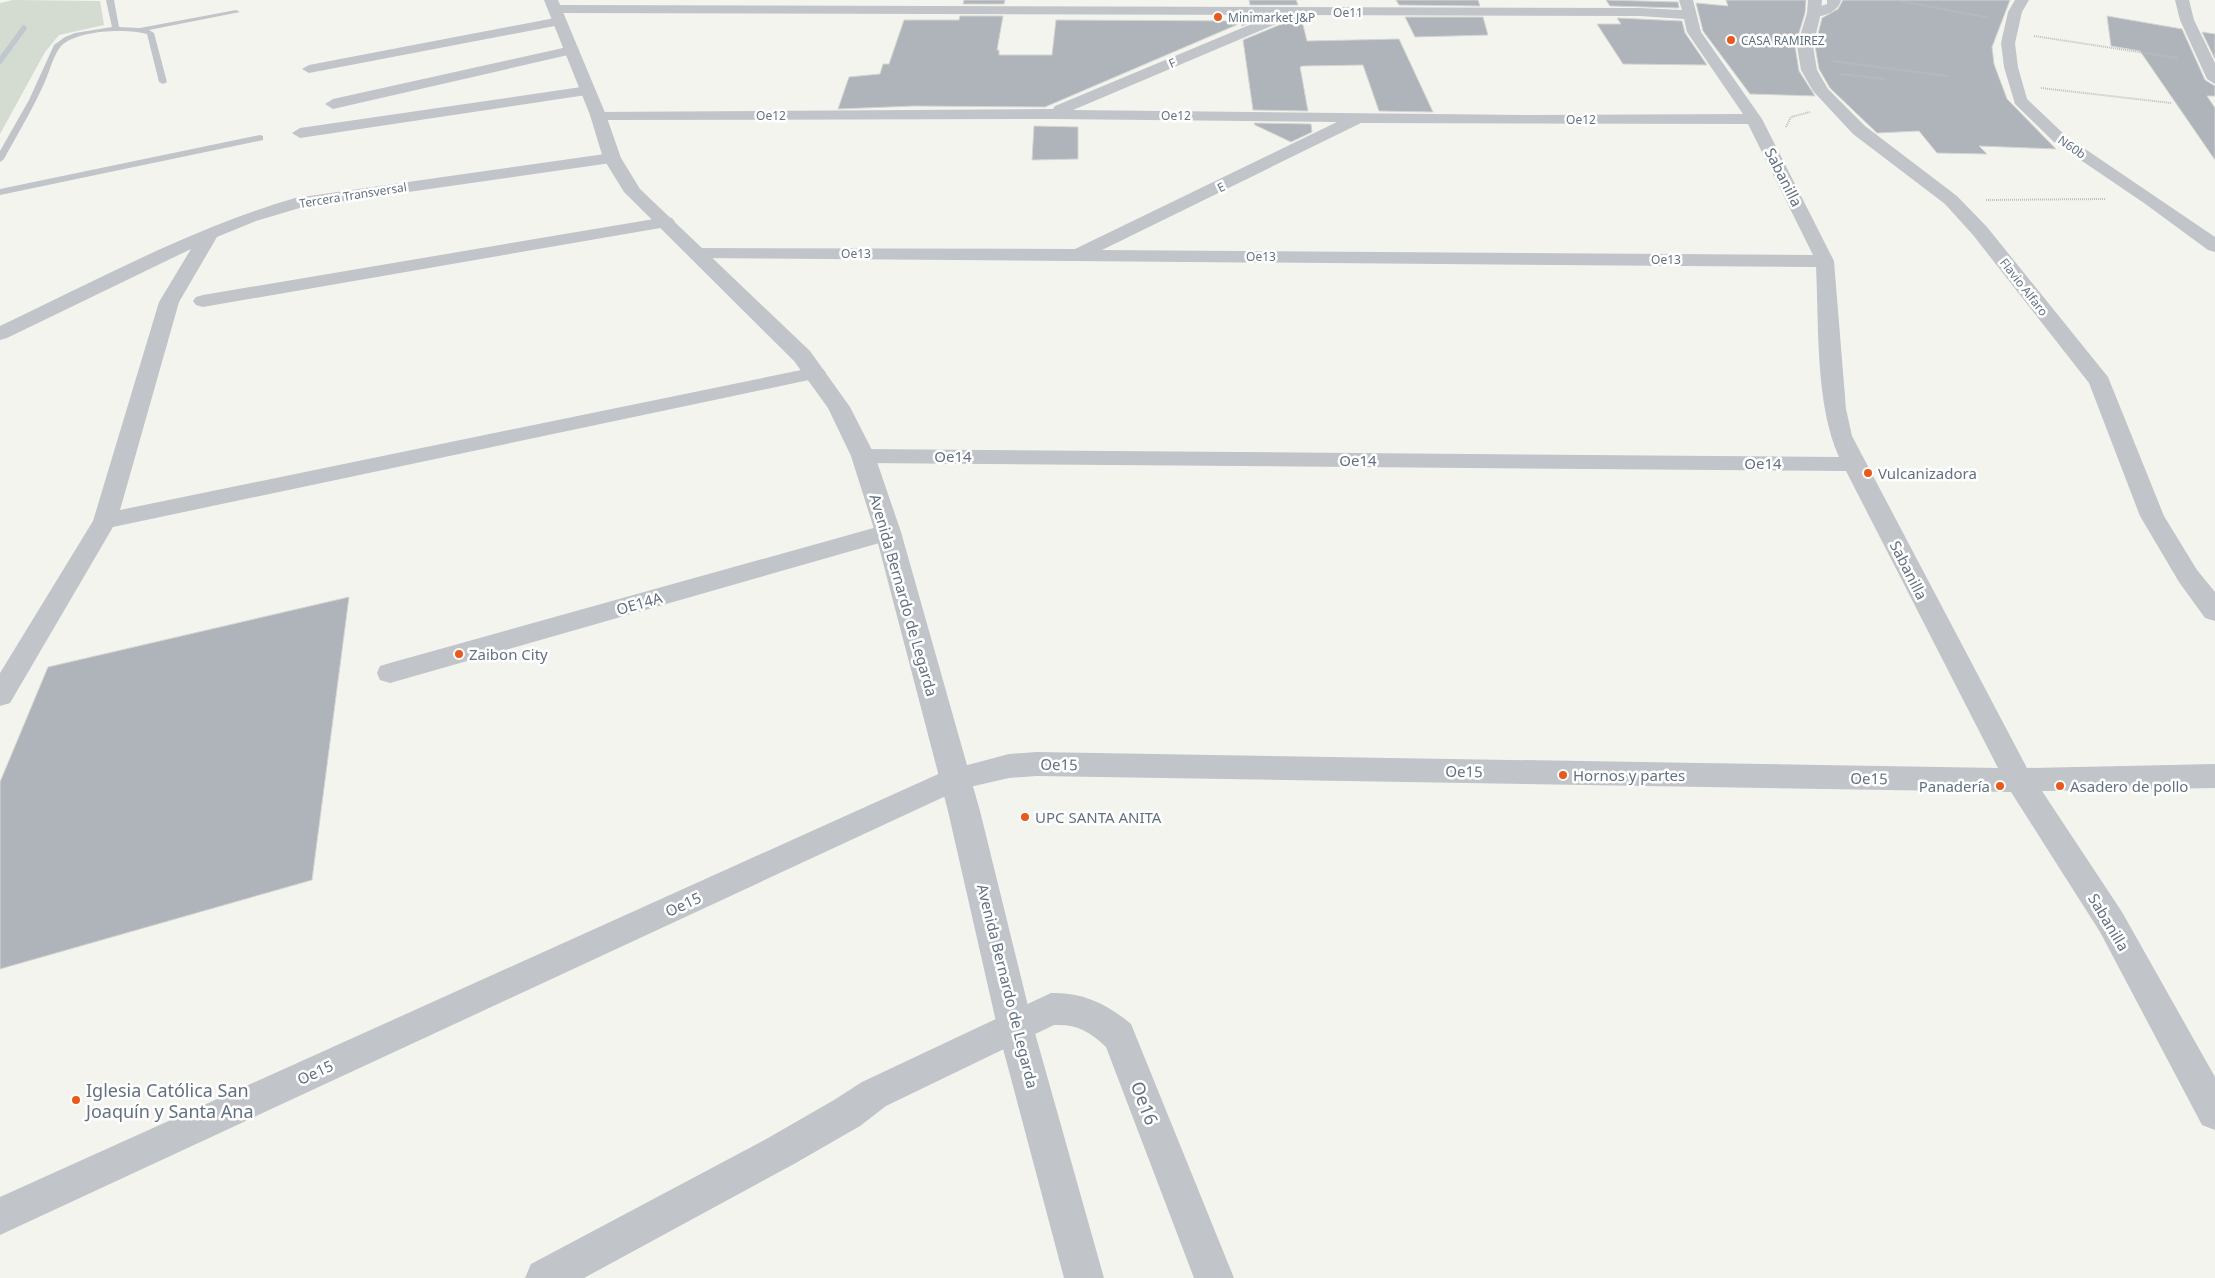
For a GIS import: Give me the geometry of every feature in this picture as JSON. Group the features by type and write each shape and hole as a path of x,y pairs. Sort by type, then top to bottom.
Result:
{"street":[{"path":"1012,10 1041,0"},
{"path":"1809,65 1805,46 1815,6 1833,6 1834,0"},
{"name":"N60b","path":"2022,0 2015,12 2008,43 2011,67 2020,101 2060,139 2150,199 2215,246"},
{"path":"2182,0 2187,20 2215,78"},
{"name":"Oe11","path":"309,69 556,10 1640,12 1688,8"},
{"name":"Sabanilla","path":"1688,8 1694,32 1754,119 1825,260 1835,409 1842,436 1854,464 2019,780 2110,922 2181,1047 2215,1112"},
{"name":"Avenida Bernardo de Legarda","path":"556,10 598,115 612,158 633,192 802,356 839,407 863,456 888,532 975,852 1015,1026 1084,1278"},
{"name":"F","path":"1051,114 1292,12"},
{"path":"333,104 572,50"},
{"name":"Flavio Alfaro","path":"1809,65 1821,91 1838,110 1860,130 1951,200 1980,231 2100,382 2152,516 2188,576 2215,611"},
{"path":"300,133 588,91"},
{"name":"Oe12","path":"598,115 1051,114 1362,116 1531,120 1754,119"},
{"name":"E","path":"1078,255 1362,116"},
{"name":"Tercera Transversal","path":"0,334 210,233 250,217 301,202 612,158"},
{"path":"203,301 666,222"},
{"path":"0,696 52,613 105,521 169,302 210,233"},
{"name":"Oe13","path":"696,252 1825,260"},
{"path":"105,521 816,373"},
{"name":"Oe14","path":"863,456 1854,464"},
{"name":"OE14A","path":"390,673 888,532"},
{"name":"Oe15","path":"0,1216 955,779 1009,766 1037,764 2019,780 2215,776"},
{"name":"Oe16","path":"545,1278 781,1151 847,1113 874,1094 1051,1009 1069,1008 1086,1011 1105,1023 1119,1036 1214,1278"}],"lane":[{"path":"110,0 116,29"},
{"path":"0,159 36,94 59,43 81,34 116,29 143,29 236,12"},
{"path":"143,29 150,33 163,82"},
{"path":"0,192 260,138"}],"path":[{"path":"1895,0 2012,28 2206,62"},
{"path":"1809,65 1947,76"},
{"path":"1809,65 1886,79"},
{"path":"2016,85 2171,102"},
{"path":"1766,142 1781,142 1789,139 1785,125 1797,114 1838,110"},
{"path":"1951,200 2150,199"}],"shaded area":[{"path":"13,0 100,1 104,25 59,35 45,52 0,134 0,3"}],"building":[{"path":"964,0 1005,0 1004,4 963,4"},
{"path":"1249,0 1296,0 1298,5 1250,5"},
{"path":"1396,0 1478,0 1480,6 1399,5"},
{"path":"1606,0 1678,2 1679,8 1610,6"},
{"path":"1726,0 1806,0 1805,13 1795,46 1799,71 1815,96 1750,94 1703,31 1696,3 1728,6"},
{"path":"1843,0 2010,0 1992,47 1994,64 2007,99 2056,149 1979,146 1987,154 1937,153 1919,131 1877,133 1830,88 1819,69 1815,46 1822,18 1838,9"},
{"path":"960,16 1003,16 997,50 999,50 999,55 1052,55 1056,20 1253,21 1252,17 1264,17 1242,26 1241,23 1045,107 914,106 838,109 849,77 880,74 883,64 889,64 904,20 959,20"},
{"path":"2107,16 2182,29 2205,80 2215,86 2215,96 2207,96 2215,108 2215,160 2140,51 2111,46"},
{"path":"1290,17 1301,17 1307,41 1399,39 1433,112 1379,111 1363,65 1300,67 1308,111 1253,110 1243,40 1289,21"},
{"path":"1405,17 1483,17 1488,35 1415,37"},
{"path":"1617,18 1682,21 1685,33 1707,65 1623,64 1597,24 1621,24"},
{"path":"2202,32 2215,34 2215,59"},
{"path":"1254,123 1311,124 1312,132 1291,142"},
{"path":"1034,126 1078,127 1078,159 1032,160"},
{"path":"349,597 312,880 0,969 0,782 48,667"}],"waterway":[{"path":"0,61 24,28"}],"place":[{"name":"Minimarket J&P","path":"1218,17"},
{"name":"CASA RAMIREZ","path":"1731,40"},
{"name":"Vulcanizadora","path":"1868,473"},
{"name":"Zaibon City","path":"459,654"},
{"name":"Hornos y partes","path":"1563,775"},
{"name":"Panadería","path":"2000,786"},
{"name":"Asadero de pollo","path":"2060,786"},
{"name":"UPC SANTA ANITA","path":"1025,817"},
{"name":"Iglesia Católica San Joaquín y Santa Ana","path":"76,1100"}]}
